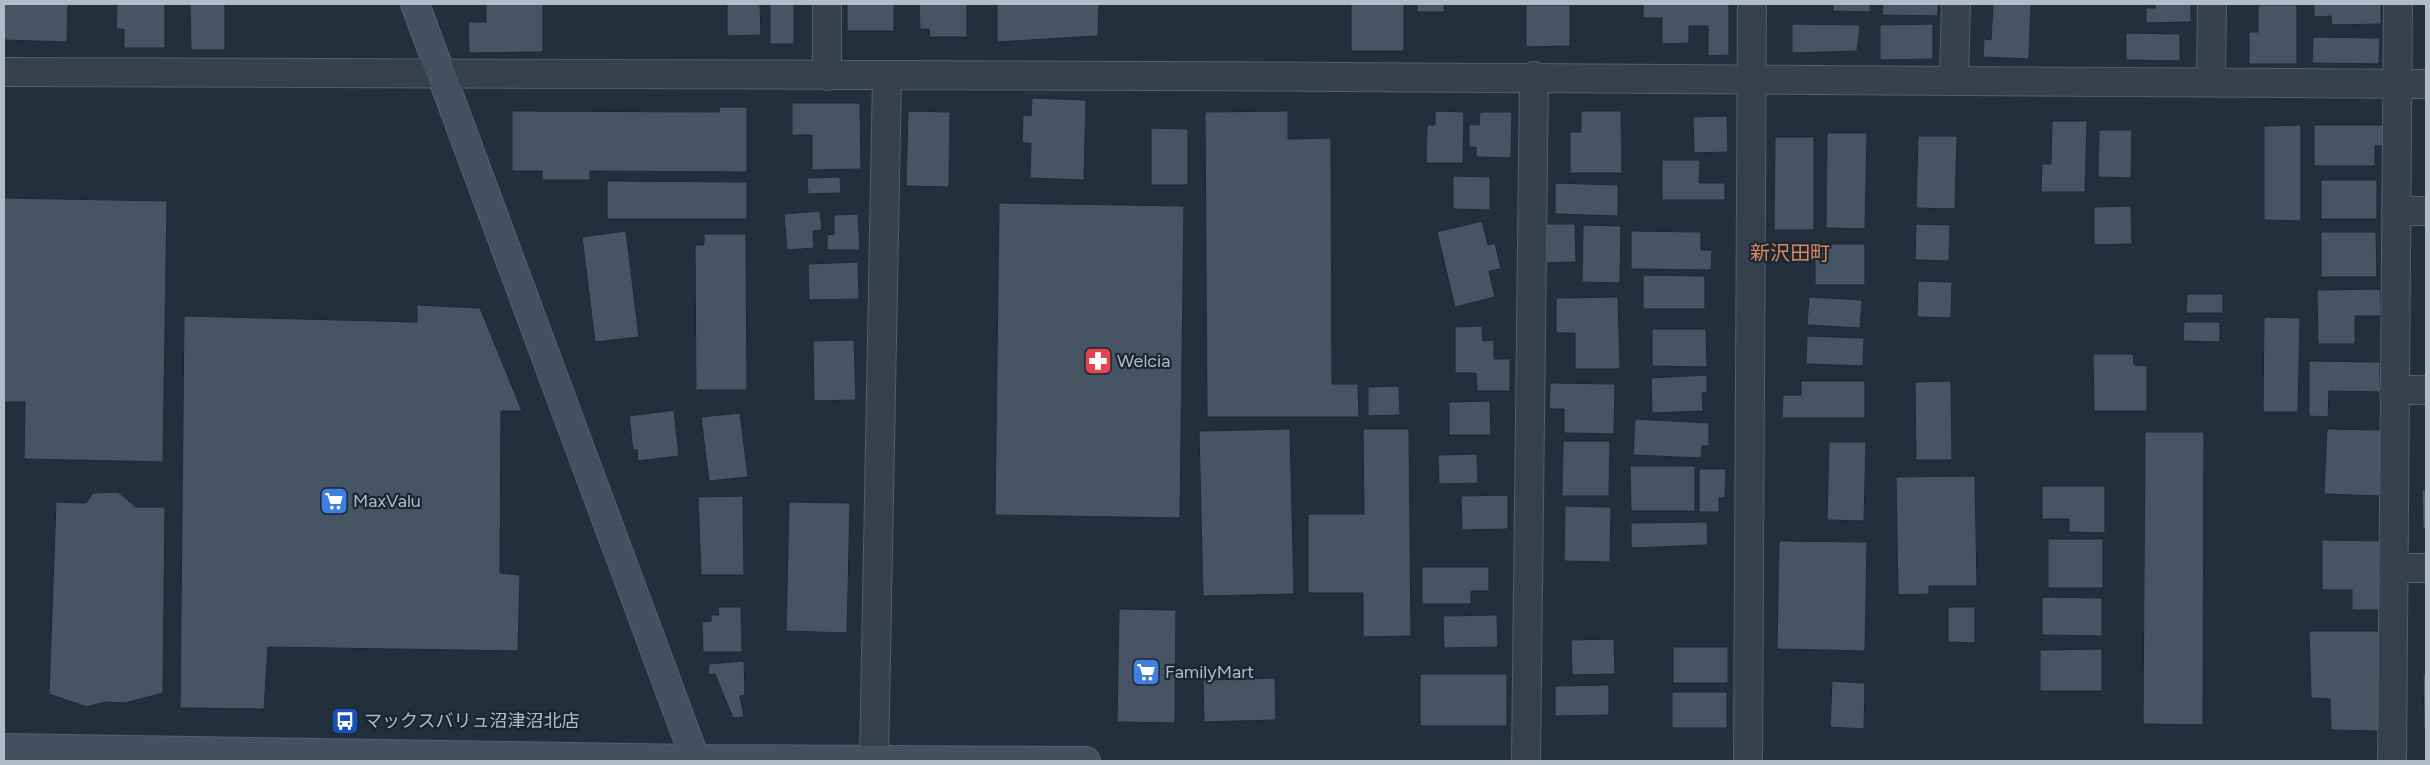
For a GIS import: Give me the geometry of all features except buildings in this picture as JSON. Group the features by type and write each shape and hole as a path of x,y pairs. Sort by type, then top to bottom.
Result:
{"street":[{"path":"415,4 696,760"},
{"path":"826,76 827,4"},
{"path":"1748,761 1752,4"},
{"path":"1954,79 1956,4"},
{"path":"2211,82 2212,4"},
{"path":"2392,761 2398,4"},
{"path":"4,72 442,75 1752,77 2426,84"},
{"path":"874,760 887,76"},
{"path":"1526,761 1534,76"},
{"path":"2396,211 2426,211"},
{"path":"2394,390 2426,390"},
{"path":"2393,568 2426,568"},
{"path":"4,748 65,755 483,759 1086,761"}],"place":[{"name":"Welcia","path":"1098,361"},
{"name":"MaxValu","path":"334,501"},
{"name":"FamilyMart","path":"1146,672"},
{"name":"マックスバリュ沼津沼北店","path":"345,721"}],"district":[{"name":"新沢田町","path":"1790,253"}]}
